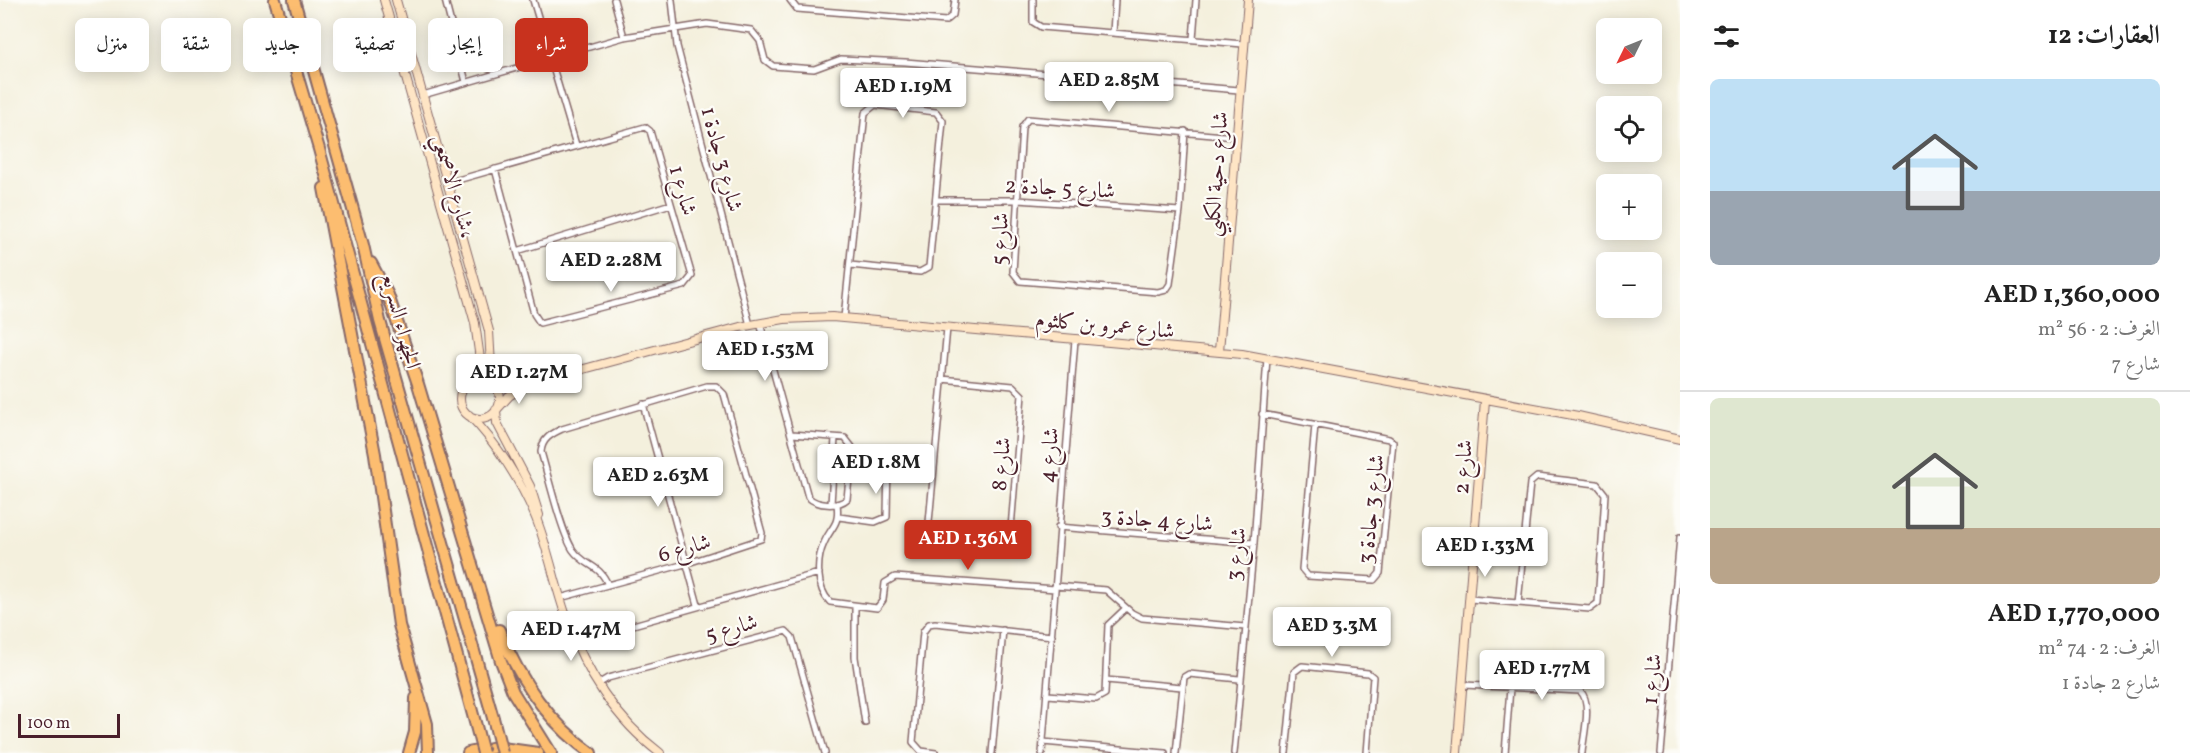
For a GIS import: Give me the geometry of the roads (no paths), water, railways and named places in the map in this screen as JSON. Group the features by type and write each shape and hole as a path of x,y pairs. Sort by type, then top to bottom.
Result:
{"highway":[{"name":"الجهراء السريع","path":"275,0 319,149 483,753"},
{"name":"الجهراء السريع","path":"294,0 363,244 380,321 502,753"},
{"path":"319,149 331,231 375,454 399,625 427,723 428,753"},
{"path":"363,244 388,295 418,384 513,692 551,753"},
{"path":"480,582 508,652 523,680 552,718 571,738 591,753"},
{"path":"409,753 416,719 413,680"},
{"path":"468,753 510,747 538,753"}],"street":[{"name":"شارع الاصمعي،","path":"384,0 475,323 480,359 470,381"},
{"name":"شارع الاصمعي،","path":"396,0 489,331 493,384"},
{"path":"445,0 466,82"},
{"path":"533,0 538,18"},
{"path":"614,0 624,37"},
{"name":"شارع 3 جادة 1","path":"672,0 673,29 750,325"},
{"path":"790,0 797,9 946,21 953,15 955,0"},
{"path":"1034,0 1032,17 1038,26 1243,44"},
{"path":"1113,33 1116,0"},
{"path":"1193,39 1196,0"},
{"name":"شارع دحية الكلبي","path":"1219,351 1248,0"},
{"path":"588,47 624,37 707,24 751,30 760,41 765,60 773,66 814,69 841,59 905,62 1239,90"},
{"path":"423,96 515,68"},
{"path":"554,72 576,145"},
{"path":"844,318 865,113 870,106 934,111 943,121 931,263 927,270 850,265"},
{"name":"شارع 5","path":"1185,131 1180,211 1170,284 1166,290 1158,292 1020,281 1015,278 1013,272 1022,127 1028,119 1185,131 1236,137"},
{"name":"شارع 1","path":"447,183 576,145 647,129 692,276 684,286 540,323 534,314 495,169"},
{"name":"شارع 5 جادة 2","path":"937,200 1018,200 1180,211"},
{"path":"517,251 671,204"},
{"name":"شارع عمرو بن كلثوم","path":"493,384 506,387 528,384 784,318 844,318 1219,351 1578,416 1680,439"},
{"path":"760,323 808,497 816,503 834,504 848,499 850,442 835,438 792,434"},
{"name":"شارع 8","path":"942,379 1013,386 1022,395 1011,528 1004,536 935,532 930,528 942,379 947,328"},
{"name":"شارع 4","path":"1042,753 1048,695 1058,527 1075,340"},
{"name":"شارع 3","path":"1234,753 1239,679 1254,543 1266,358"},
{"path":"542,534 528,501 510,472 461,405 461,391 470,381 485,379 493,384 500,396 497,423 530,486 560,598 576,641 598,684 633,729 660,753"},
{"name":"شارع عمرو بن كلثوم","path":"497,410 509,396 528,384"},
{"name":"شارع 6","path":"560,598 608,585 685,564 756,543 761,539 762,533 722,391 716,386 707,386 562,429 542,444 541,452 569,543 581,558 603,572 608,585"},
{"name":"شارع 2","path":"1457,753 1485,400"},
{"path":"643,405 698,605"},
{"path":"469,415 486,417 497,410"},
{"name":"شارع 3 جادة 3","path":"1263,414 1389,439 1394,444 1380,573 1374,580 1308,576 1302,570 1315,425"},
{"path":"835,438 834,504 839,517"},
{"path":"839,517 875,522 887,517 888,458 851,458"},
{"path":"1470,599 1518,603 1590,609 1596,605 1605,494 1601,486 1537,477 1530,483 1518,603"},
{"path":"839,517 823,545 819,573 820,586 830,602 877,608 883,600 885,583 895,577 1106,590 1126,608 1142,618 1245,627"},
{"name":"شارع 4 جادة 3","path":"1058,527 1254,543"},
{"name":"شارع 1","path":"1661,753 1680,537"},
{"path":"576,641 819,573"},
{"path":"855,607 855,657 865,723"},
{"path":"1048,695 1100,698 1105,694 1108,625 1126,608"},
{"path":"936,753 921,751 914,742 924,628 935,623 1052,636"},
{"path":"992,753 1003,630"},
{"name":"شارع 5","path":"598,684 608,678 786,631 792,637 825,753"},
{"path":"1286,753 1294,672 1302,666 1368,673 1373,677 1367,753"},
{"path":"1176,753 1183,679 1189,674 1239,679"},
{"path":"1107,680 1182,687"},
{"path":"1464,686 1583,694 1586,706 1582,753"},
{"path":"1505,753 1510,688"},
{"path":"1043,742 1165,753"}]}
